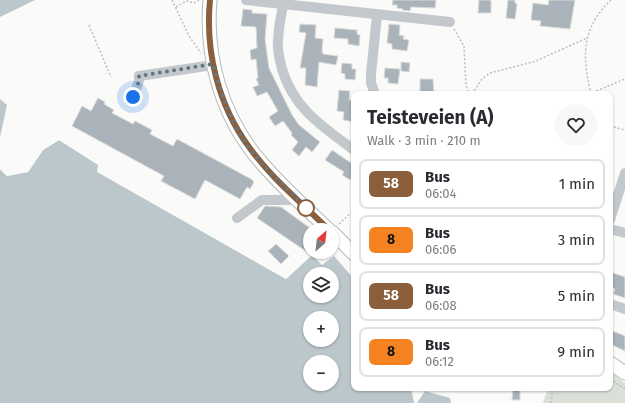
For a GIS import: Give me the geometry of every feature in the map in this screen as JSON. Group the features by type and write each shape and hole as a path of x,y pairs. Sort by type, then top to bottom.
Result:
{"main road":[{"path":"210,0 209,60 237,129 260,162 295,197 328,223"},
{"path":"339,233 351,250"},
{"path":"613,365 625,373"}],"street":[{"path":"246,0 450,22"},
{"path":"283,5 278,42 279,57 292,94 313,120 351,148"},
{"path":"374,91 370,74 377,15"},
{"path":"133,97 139,81 139,76 209,60"},
{"path":"613,211 625,173"},
{"path":"237,218 262,200 290,200 295,197"},
{"path":"613,229 625,233"},
{"path":"613,305 625,309"}],"path":[{"path":"172,0 192,42 209,60"},
{"path":"176,7 186,1 194,3 199,0"},
{"path":"590,91 584,57 586,38 600,12 611,0"},
{"path":"450,22 464,46 466,85 469,91"},
{"path":"90,25 111,77"},
{"path":"473,91 482,79 490,73 536,61 586,38"},
{"path":"597,91 625,79"},
{"path":"613,127 625,130"},
{"path":"339,226 351,213"},
{"path":"613,380 625,389"},
{"path":"551,403 554,391"}],"shaded area":[{"path":"0,0 35,0 0,17"},
{"path":"0,99 7,105 0,137"},
{"path":"59,140 99,165 97,171 286,279 308,259 316,259 322,265 330,259 337,259 351,276 351,391 412,391 414,403 0,403 0,169 7,176 28,172 43,150"},
{"path":"613,374 625,383 625,403 543,403 547,391 613,391"},
{"path":"425,391 450,398 451,403 417,403"}],"pier":[{"path":"59,138 100,164 99,171 286,277 305,259 308,259 286,279 97,172 98,165 59,140 43,150 28,172 7,176 0,169 0,167 8,174 26,171 41,148"}],"building":[{"path":"393,0 436,0 435,8 411,7 410,11 397,8 397,5 392,5"},
{"path":"479,0 491,0 491,13 478,13"},
{"path":"508,0 515,0 515,3 517,4 515,19 506,18"},
{"path":"549,0 575,0 570,29 540,26 541,21 531,20 533,3 548,5"},
{"path":"243,9 252,10 252,13 267,14 265,39 269,68 292,115 299,125 320,142 312,152 306,147 299,156 292,150 298,142 291,135 292,133 283,121 275,126 269,117 278,111 267,92 257,96 253,87 259,85 256,79 258,78 256,59 251,60 250,50 257,48 256,27 241,26"},
{"path":"300,24 316,25 315,38 323,39 323,54 338,56 336,65 319,62 317,87 305,85 306,68 300,68 306,33 299,32"},
{"path":"389,24 400,25 399,35 404,36 403,39 409,40 407,51 392,49 392,44 387,43"},
{"path":"335,28 357,30 357,34 360,35 359,46 348,44 348,39 334,38"},
{"path":"401,62 410,63 409,72 401,71"},
{"path":"342,63 352,64 352,69 356,69 355,80 345,79 345,74 341,73"},
{"path":"385,68 400,69 398,84 388,83 388,78 384,78"},
{"path":"420,79 433,79 434,91 420,91"},
{"path":"339,90 350,91 349,100 351,100 351,121 343,120 344,112 337,111"},
{"path":"98,98 114,110 112,113 133,124 135,121 152,130 150,134 173,146 177,139 254,182 250,189 247,187 240,199 205,180 195,199 161,181 164,176 72,126 82,106 91,111"},
{"path":"332,150 351,163 350,180 342,175 344,172 325,160"},
{"path":"265,206 281,207 303,223 303,249 257,218"},
{"path":"276,244 289,256 281,264 268,251"},
{"path":"613,273 625,277 625,298 613,294 615,289 613,288"},
{"path":"613,331 625,336 625,351 613,345"},
{"path":"513,391 520,391 520,400 512,400"}],"bus line":[{"name":"58","path":"210,0 209,32 213,64 219,88 237,129 248,147 260,162 322,223"}],"route":[{"path":"133,97 139,81 139,76 174,72 213,64 219,88 227,109 248,147 277,180 306,208"}]}
